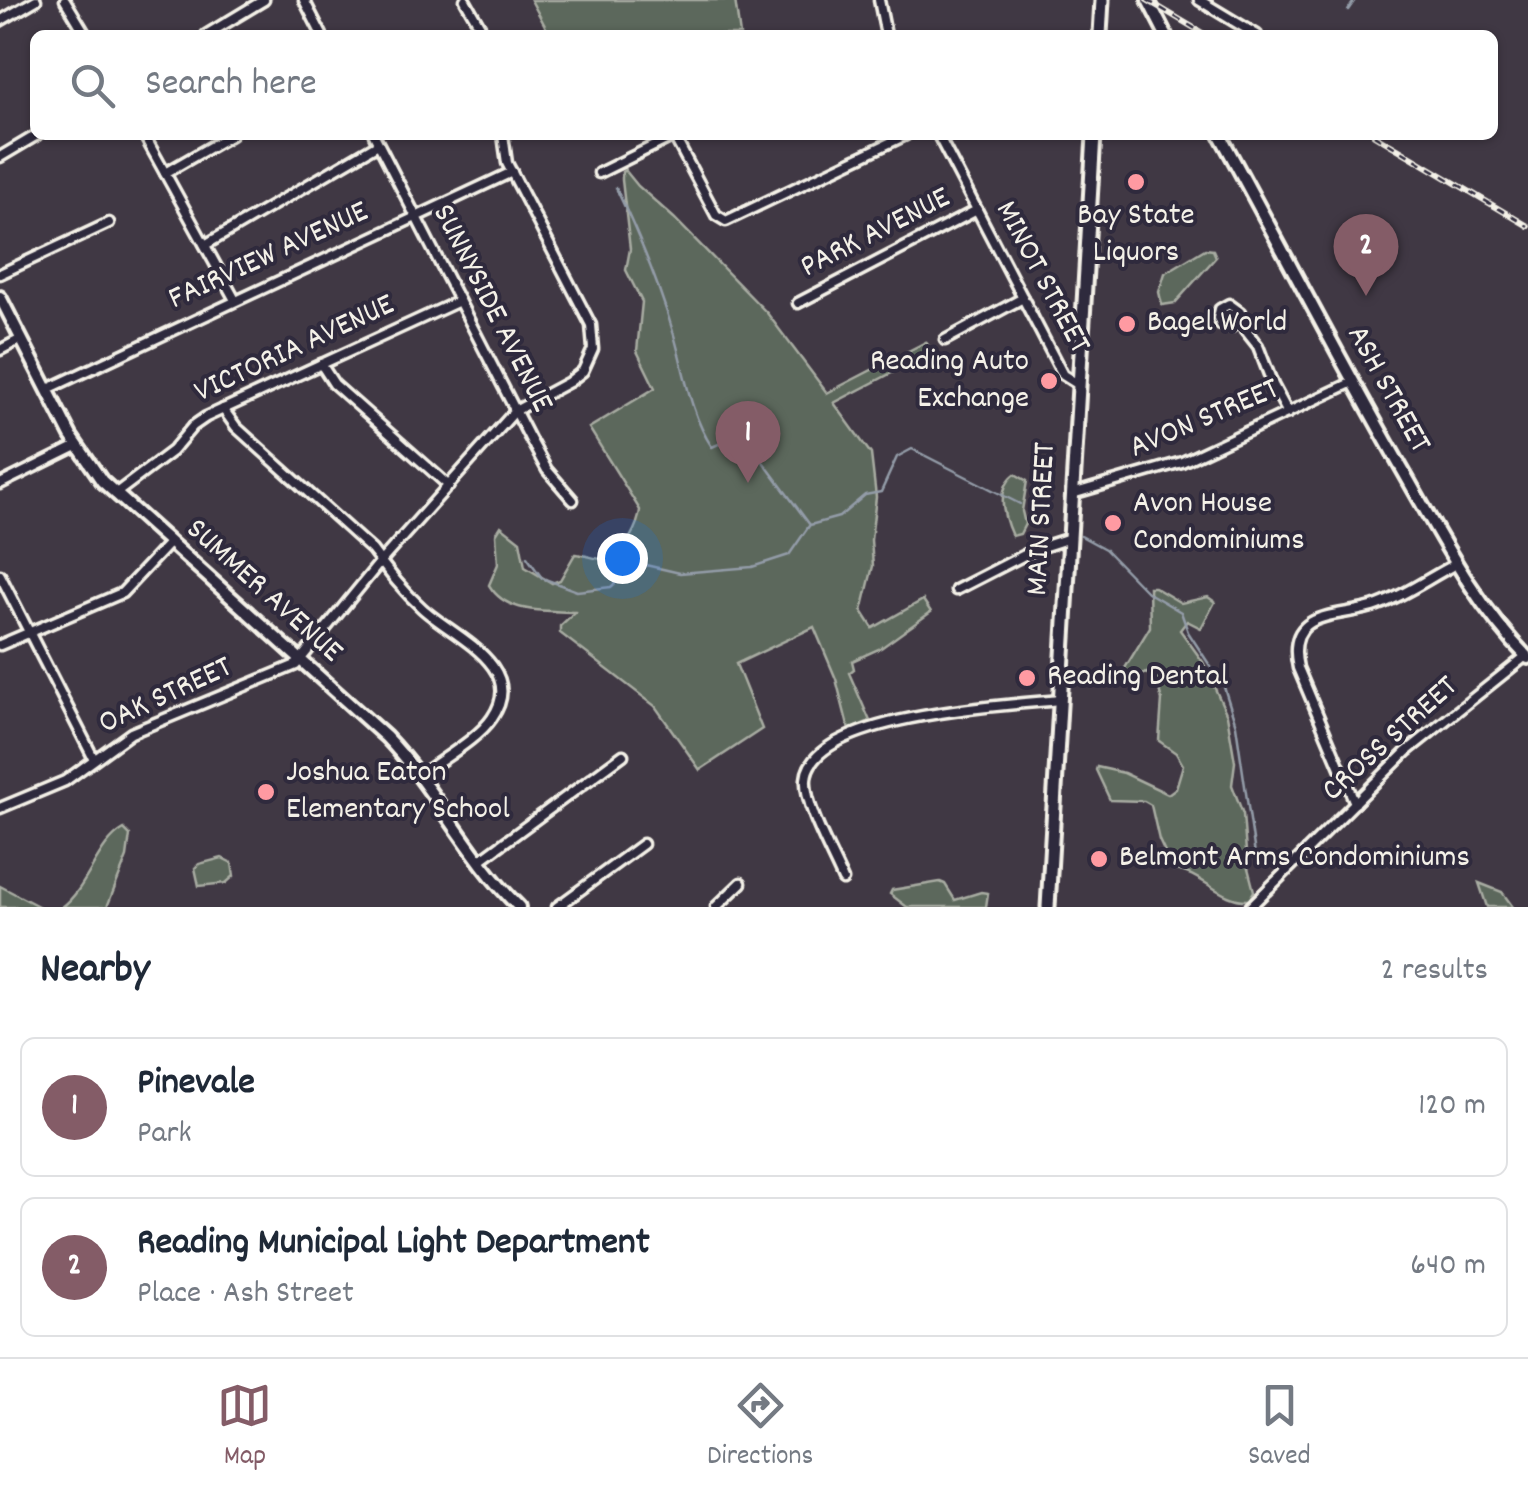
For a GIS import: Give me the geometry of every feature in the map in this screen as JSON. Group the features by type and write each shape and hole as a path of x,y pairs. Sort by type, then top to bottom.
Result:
{"main road":[{"path":"1100,30 1102,0"},
{"name":"MAIN STREET","path":"1048,907 1094,140"}],"street":[{"path":"0,21 36,0"},
{"path":"66,0 83,30"},
{"path":"214,30 264,0"},
{"path":"304,0 319,30"},
{"path":"465,0 482,30"},
{"path":"879,0 884,30"},
{"path":"1148,0 1163,30"},
{"path":"1199,0 1249,30"},
{"path":"0,156 30,139"},
{"path":"147,140 236,300"},
{"path":"165,173 223,140"},
{"path":"205,245 374,140"},
{"name":"SUNNYSIDE AVENUE","path":"377,140 547,470 573,500"},
{"path":"302,660 381,562 516,411 579,375 589,360 594,343 588,320 512,172 503,152 503,140"},
{"path":"599,173 668,140"},
{"path":"678,140 716,215 731,220 896,140"},
{"name":"MINOT STREET","path":"941,140 1065,377 1078,386"},
{"name":"ASH STREET","path":"1223,140 1456,564 1490,614 1527,657"},
{"name":"FAIRVIEW AVENUE","path":"48,389 512,172"},
{"name":"PARK AVENUE","path":"798,303 977,210"},
{"path":"0,274 109,222"},
{"name":"SUMMER AVENUE","path":"0,297 77,446 115,494 386,737 420,776 478,862 516,904"},
{"path":"945,340 1023,298"},
{"name":"VICTORIA AVENUE","path":"115,494 172,451 199,421 459,301"},
{"path":"1239,322 1254,340 1288,413"},
{"path":"0,350 21,339"},
{"path":"322,364 332,381 449,486"},
{"name":"AVON STREET","path":"1072,494 1182,462 1353,382"},
{"path":"224,409 236,427 381,562 428,614 485,654 500,682 500,700 491,720 420,776"},
{"path":"0,484 77,446"},
{"path":"956,590 1036,549 1070,538"},
{"path":"0,645 122,593 169,542"},
{"path":"1354,803 1298,668 1300,638 1316,618 1382,604 1456,564"},
{"path":"0,576 94,760"},
{"name":"CROSS STREET","path":"1250,907 1406,752 1527,657"},
{"name":"OAK STREET","path":"0,808 55,786 131,733 292,668 302,660"},
{"path":"843,880 807,793 807,772 818,755 860,733 915,717 1060,700"},
{"path":"478,862 622,754"},
{"path":"557,907 643,844"},
{"path":"716,907 741,882"},
{"path":"501,907 516,904"}],"green space":[{"path":"531,0 735,0 739,30 547,30"},
{"path":"625,170 767,313 827,393 926,342 932,352 834,403 871,454 876,497 871,540 873,566 862,611 873,628 923,600 931,612 881,648 852,661 854,669 849,673 870,721 849,730 836,679 814,627 736,664 762,729 700,770 655,706 560,633 560,626 575,612 516,606 489,585 498,564 496,534 501,526 520,541 525,567 552,583 560,580 575,554 615,557 637,523 640,510 589,428 655,388 637,351 642,302 626,270 630,249 622,180"},
{"path":"1205,249 1213,250 1216,257 1175,303 1162,305 1159,292 1165,273"},
{"path":"1015,474 1027,481 1022,511 1025,524 1020,534 1012,536 1003,495"},
{"path":"1149,587 1181,603 1208,597 1215,602 1201,628 1187,621 1180,630 1203,662 1227,715 1235,762 1232,785 1243,814 1247,864 1254,891 1249,900 1229,896 1173,870 1159,840 1151,805 1144,801 1110,800 1096,770 1097,767 1124,773 1168,794 1176,788 1183,765 1176,753 1159,741 1162,700 1156,679 1147,673 1130,679 1125,668 1150,627"},
{"path":"124,829 130,835 127,857 107,907 62,907 79,889 107,845"},
{"path":"222,858 232,863 234,876 226,883 199,886 195,868"},
{"path":"940,882 955,900 988,893 986,907 907,907 890,894 892,890"},
{"path":"1479,883 1502,892 1513,907 1487,907"},
{"path":"0,886 40,907 0,907"}],"waterway":[{"path":"1348,10 1355,0"},
{"path":"616,188 662,297 693,407 712,447 730,439 758,455 810,525 839,517 865,495 881,492 897,457 912,449 1020,504"},
{"path":"527,557 542,578 577,591 611,587 637,563 680,573 752,567 789,555 809,526"},
{"path":"1081,536 1105,549 1147,592 1181,612 1188,632 1224,687 1236,725 1255,854"}],"railway":[{"path":"1147,0 1198,30"},
{"path":"1382,140 1528,226"}],"place":[{"name":"Bay State Liquors","path":"1136,182"},
{"name":"Reading Municipal Light Department","path":"1366,296"},
{"name":"Bagel World","path":"1127,324"},
{"name":"Reading Auto Exchange","path":"1049,381"},
{"name":"Pinevale","path":"748,483"},
{"name":"Avon House Condominiums","path":"1113,523"},
{"name":"Reading Dental","path":"1027,678"},
{"name":"Joshua Eaton Elementary School","path":"266,792"},
{"name":"Belmont Arms Condominiums","path":"1099,859"}]}
